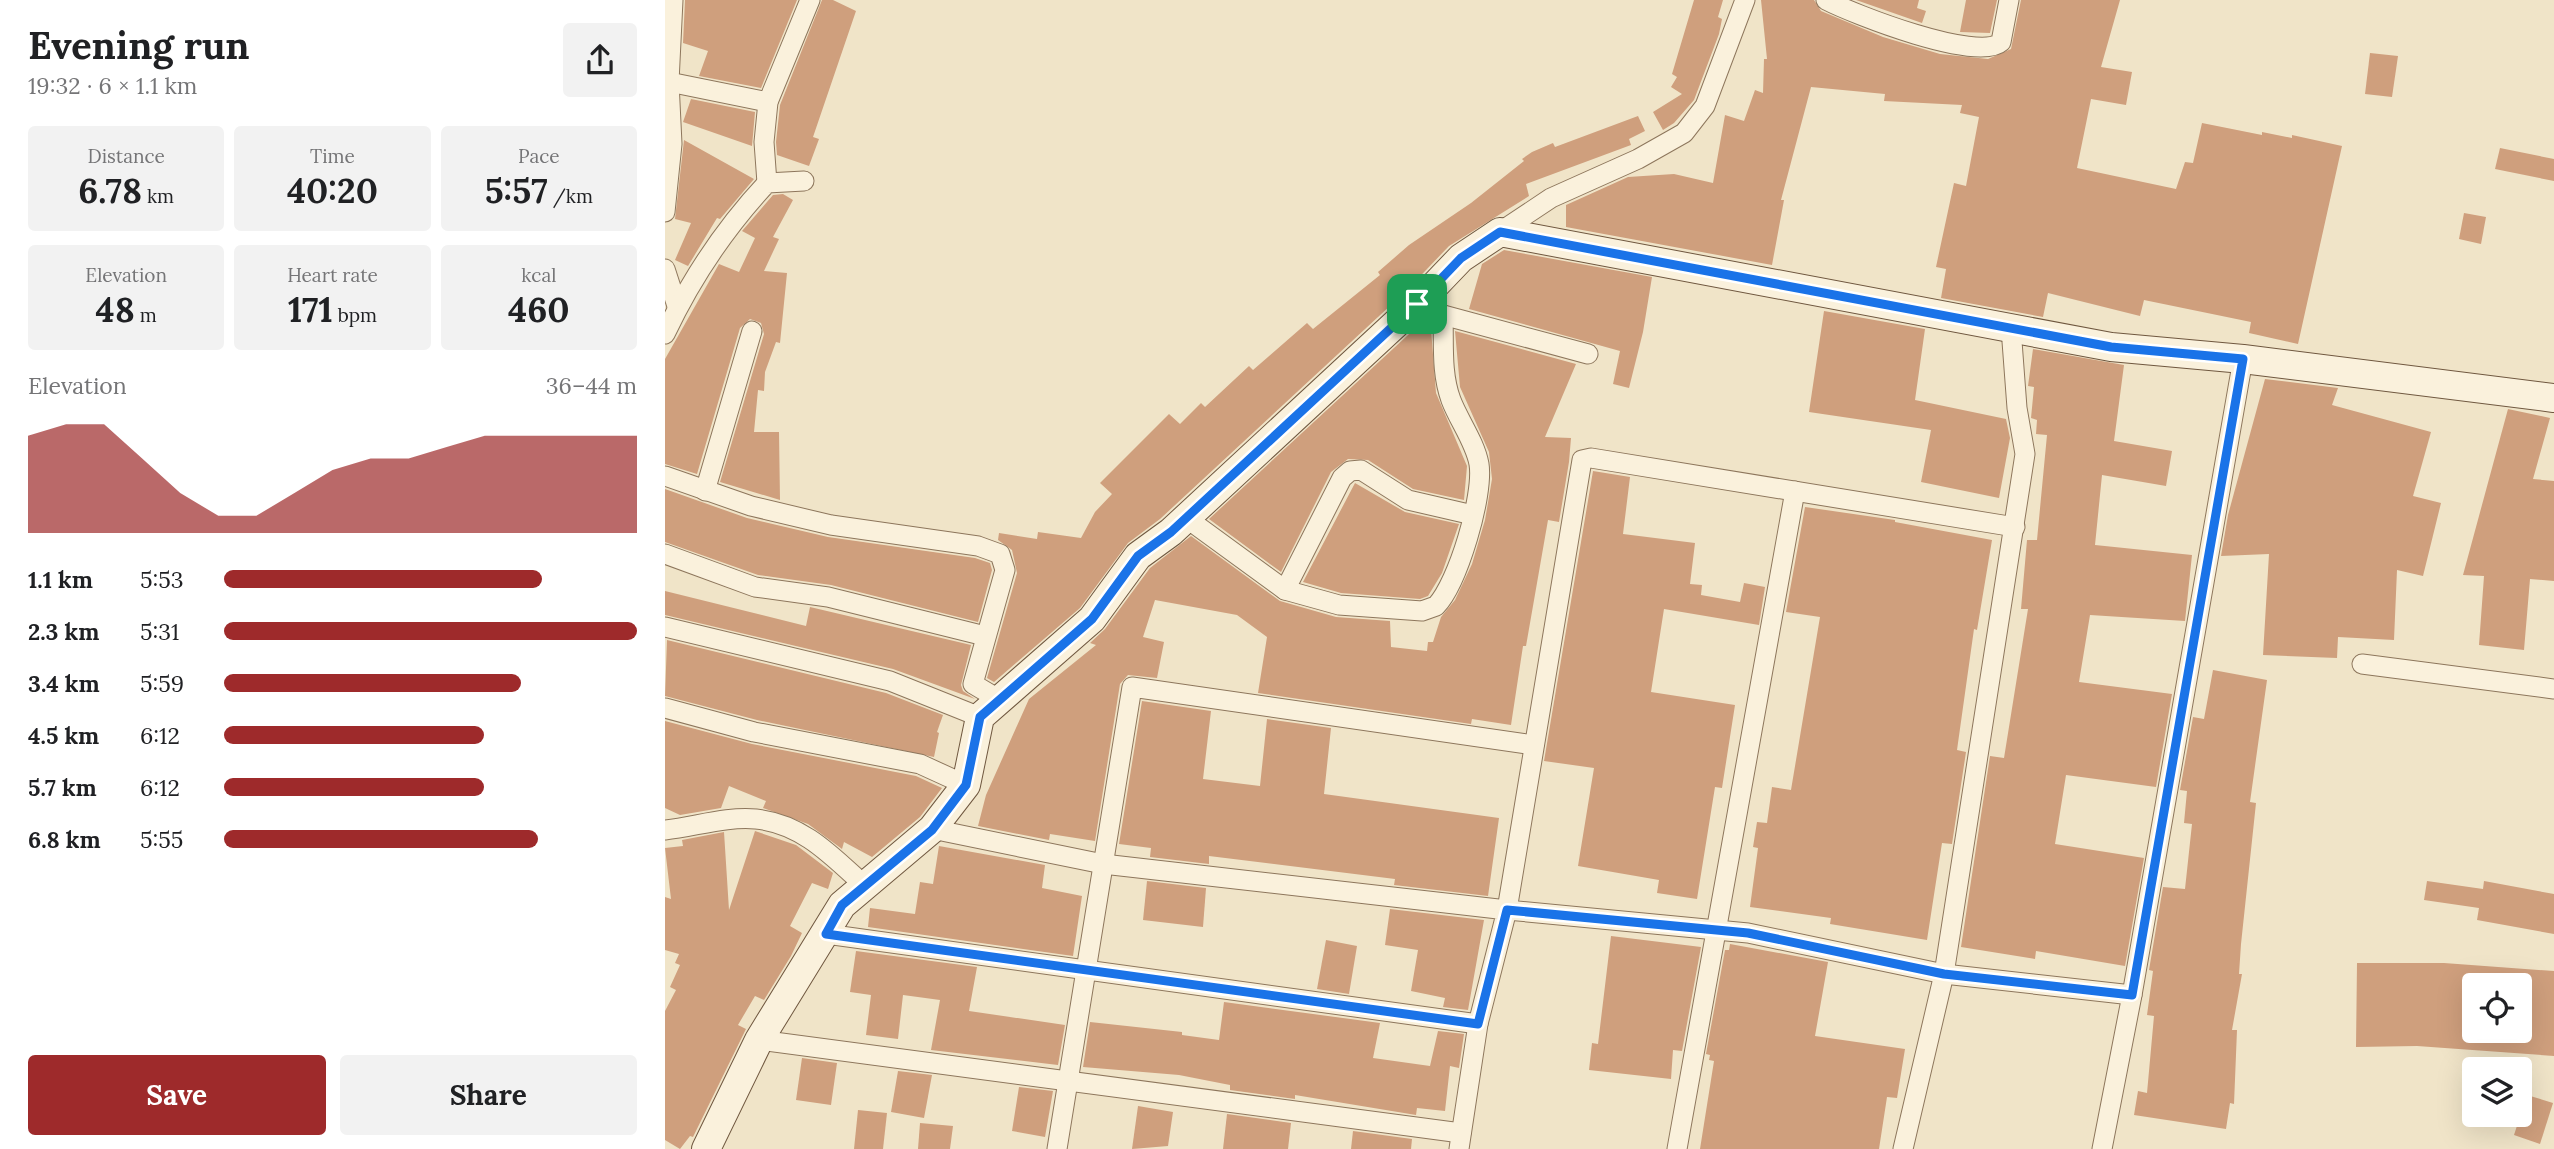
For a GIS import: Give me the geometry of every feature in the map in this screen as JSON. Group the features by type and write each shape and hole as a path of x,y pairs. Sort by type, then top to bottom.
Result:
{"street":[{"path":"665,212 672,144 670,82 673,0"},
{"path":"767,183 764,142 768,102 810,0"},
{"path":"706,1149 759,1040 842,905 932,830 966,785 990,708 1092,619 1138,556 1171,532 1417,304 1461,258 1552,198 1639,159 1684,133 1705,106 1745,0"},
{"path":"1826,0 1858,16 1898,30 1988,48 2001,42 2009,0"},
{"path":"670,82 768,102"},
{"path":"665,334 677,306 737,215 767,183 804,181"},
{"path":"1500,232 2111,347 2243,359 2554,398"},
{"path":"665,269 677,306"},
{"path":"1417,304 1443,315 1588,354"},
{"path":"1185,517 1285,590 1339,605 1430,609 1440,601 1451,578 1473,515 1479,463 1446,380 1443,315"},
{"path":"1903,1149 1944,974 2025,454 2017,408 2011,328"},
{"path":"705,491 753,331"},
{"path":"2102,1149 2132,995 2243,359"},
{"path":"759,1040 1460,1141 1478,1024 1507,910 1582,460 1591,458 2015,527"},
{"path":"1285,590 1342,478 1350,471 1361,470 1408,500 1473,515"},
{"path":"665,476 751,506 831,526 965,544 1000,554 1006,570 972,684 990,708"},
{"path":"1677,1149 1713,932 1795,491"},
{"path":"665,554 755,587 828,597 985,636"},
{"path":"665,627 990,708"},
{"path":"2363,664 2554,689"},
{"path":"1057,1149 1070,1083 1132,687 1535,745"},
{"path":"665,708 754,732 920,764 966,785"},
{"path":"665,830 756,819 785,827 805,834 865,886"},
{"path":"932,830 1103,864 1507,910 1713,932 1748,933 1944,974 2132,995"},
{"path":"826,934 1478,1024"}],"building":[{"path":"685,0 797,0 761,88 699,76 708,51 683,43"},
{"path":"822,0 833,0 856,11 813,137 819,139 809,166 777,155 776,142 780,105"},
{"path":"1694,0 1723,0 1718,17 1722,19 1719,34 1694,100 1674,123 1663,130 1653,112 1682,94 1671,87 1677,77 1672,74"},
{"path":"1761,0 1814,0 1821,11 1883,37 1940,54 1988,59 2011,49 2021,0 2120,0 2101,67 2132,72 2126,105 2091,99 2077,168 2176,189 2185,162 2193,163 2202,123 2262,135 2262,132 2292,138 2292,135 2342,146 2298,344 2249,333 2251,322 2144,300 2140,316 2048,293 2043,317 1941,298 1946,269 1936,267 1954,183 1966,186 1979,117 1960,113 1962,105 1884,101 1885,94 1811,87 1781,200 1784,200 1772,265 1566,227 1566,205 1628,177 1674,174 1713,183 1725,115 1744,121 1755,90 1763,93 1764,59 1767,59"},
{"path":"1856,0 1919,0 1917,8 1926,11 1922,23"},
{"path":"1966,0 1997,0 1990,33 1960,32"},
{"path":"2370,53 2398,56 2392,97 2365,94"},
{"path":"691,99 755,112 752,146 683,122"},
{"path":"1638,116 1645,131 1629,139 1631,145 1526,184 1529,196 1449,246 1405,292 1160,519 1128,543 1080,608 994,682 987,678 1017,573 1012,550 998,540 999,533 1037,539 1038,532 1081,538 1095,512 1112,494 1100,483 1169,414 1180,424 1201,403 1205,407 1249,366 1253,370 1307,323 1313,329 1380,275 1378,272 1409,245 1471,203 1532,152 1553,143 1555,147"},
{"path":"684,140 754,179 720,219 717,218 688,266 675,260 691,223 675,219"},
{"path":"2500,148 2554,159 2554,181 2495,169"},
{"path":"783,194 793,200 773,237 779,239 764,271 787,273 780,343 776,342 765,372 764,391 758,390 754,432 779,432 780,500 720,482 764,334 761,323 750,319 740,328 697,474 665,464 665,359 719,264 739,272 755,238 742,231 773,195"},
{"path":"2464,213 2486,217 2481,244 2459,239"},
{"path":"1504,250 1652,277 1643,332 1629,388 1613,384 1620,351 1469,309 1482,264"},
{"path":"1824,311 1925,329 1915,400 2006,419 2010,438 1999,498 1921,482 1931,430 1809,412"},
{"path":"1421,323 1431,329 1436,393 1467,466 1464,500 1413,489 1368,460 1348,459 1331,472 1281,572 1209,519"},
{"path":"1455,331 1576,364 1545,437 1571,438 1569,462 1559,522 1548,520 1526,646 1523,646 1511,725 1472,719 1471,724 1258,693 1267,637 1237,615 1155,600 1143,637 1164,642 1157,678 1128,675 1120,684 1095,841 1050,834 1049,840 978,826 986,795 1029,699 1096,645 1090,643 1105,629 1150,568 1191,536 1280,601 1336,617 1390,621 1391,647 1427,651 1428,642 1433,642 1441,617 1455,600 1472,564 1485,520 1492,479 1489,452 1460,387"},
{"path":"2033,349 2124,365 2114,441 2172,451 2166,486 2102,475 2095,545 2192,555 2185,621 2090,615 2079,682 2172,694 2156,787 2066,775 2055,844 2144,858 2125,966 2036,951 2035,959 1961,947 1990,756 2004,758 2028,609 2021,609 2027,540 2037,540 2047,435 2036,434 2037,420 2031,418 2034,387 2028,386"},
{"path":"2265,379 2338,388 2332,405 2431,432 2413,496 2441,503 2423,576 2397,570 2394,640 2338,637 2337,658 2263,655 2269,554 2221,556 2228,515"},
{"path":"2508,409 2550,418 2533,479 2554,481 2554,581 2530,579 2524,650 2479,645 2484,576 2463,575"},
{"path":"1593,471 1630,477 1623,534 1695,543 1690,584 1702,585 1701,595 1740,602 1744,583 1765,587 1759,625 1664,609 1651,692 1735,705 1722,788 1715,787 1697,899 1657,893 1659,880 1578,866 1594,768 1544,761"},
{"path":"1355,483 1405,512 1459,524 1442,573 1428,596 1420,599 1341,593 1303,582"},
{"path":"665,489 747,518 828,537 975,558 990,563 992,570 978,622 831,585 758,575 665,542"},
{"path":"1805,507 1895,520 1992,540 1977,630 1974,629 1957,750 1966,752 1952,844 1942,843 1927,940 1830,924 1831,918 1750,907 1758,848 1753,847 1757,822 1767,823 1772,787 1791,790 1820,617 1786,612"},
{"path":"665,591 806,626 810,607 971,645 961,685 963,691 975,699 893,669 665,615"},
{"path":"667,640 886,693 943,715 937,732 939,733 934,757 757,720 665,696"},
{"path":"2213,670 2267,680 2250,802 2256,803 2241,944 2239,974 2242,974 2232,1030 2237,1030 2234,1104 2230,1103 2226,1129 2134,1115 2138,1091 2147,1093 2154,1016 2147,1015 2153,971 2149,970 2163,887 2185,889 2192,824 2184,823 2187,791 2180,790 2193,717 2204,719"},
{"path":"1142,701 1211,711 1203,779 1260,786 1267,719 1331,728 1324,794 1499,818 1488,896 1394,885 1395,879 1209,856 1209,864 1150,857 1151,848 1119,844"},
{"path":"665,721 752,744 916,776 942,788 920,817 872,857 844,842 842,849 808,824 763,808 766,801 729,786 721,808 680,815 665,808"},
{"path":"755,831 796,845 833,873 828,889 812,883 790,926 802,933 791,956 764,1000 755,996 738,1025 746,1029 693,1137 690,1136 680,1149 665,1140 665,1011 676,990 670,987 680,965 675,963 679,954 665,950 665,897 671,899 665,848 683,846 682,840 724,832 729,910"},
{"path":"939,846 1045,865 1042,888 1082,896 1073,956 868,927 870,908 915,914 920,882 933,884"},
{"path":"1147,881 1206,888 1203,927 1143,920"},
{"path":"2427,881 2483,889 2484,881 2554,894 2554,934 2477,920 2479,908 2424,900"},
{"path":"1390,909 1484,920 1468,1010 1443,1007 1445,998 1411,991 1418,950 1385,945"},
{"path":"1611,936 1701,947 1682,1051 1673,1050 1671,1079 1589,1070 1592,1043 1598,1044"},
{"path":"1326,940 1357,946 1349,994 1317,989"},
{"path":"1730,944 1828,962 1815,1036 1905,1049 1897,1098 1887,1097 1879,1149 1700,1149 1714,1061 1709,1060 1710,1055 1706,1054 1725,950 1729,950"},
{"path":"856,951 977,967 969,1011 1065,1025 1058,1065 931,1050 940,1000 903,995 898,1039 866,1035 871,995 850,992"},
{"path":"2357,963 2444,963 2554,971 2554,1056 2417,1046 2356,1047"},
{"path":"1224,1002 1380,1023 1373,1058 1430,1066 1438,1031 1464,1034 1459,1068 1450,1066 1445,1111 1417,1108 1416,1115 1295,1095 1295,1099 1230,1090 1230,1085 1179,1075 1083,1067 1090,1022 1182,1032 1182,1035 1219,1040"},
{"path":"802,1058 837,1063 831,1105 796,1100"},
{"path":"898,1071 932,1075 924,1118 891,1112"},
{"path":"1019,1087 1053,1091 1045,1137 1012,1131"},
{"path":"2532,1097 2553,1103 2540,1144 2514,1135 2517,1127 2532,1127"},
{"path":"1138,1106 1173,1112 1168,1146 1132,1149"},
{"path":"858,1110 887,1113 883,1149 854,1149"},
{"path":"1227,1114 1291,1123 1288,1149 1223,1149"},
{"path":"920,1123 953,1126 950,1149 918,1149"},
{"path":"1353,1131 1412,1139 1411,1149 1351,1149"}],"route":[{"path":"1500,232 2111,347 2243,359 2132,995 1944,974 1748,933 1713,932 1507,910 1478,1024 826,934 842,905 932,830 966,785 980,717 1092,619 1138,556 1171,532 1317,393 1417,304 1461,258 1478,244 1500,232"}]}
